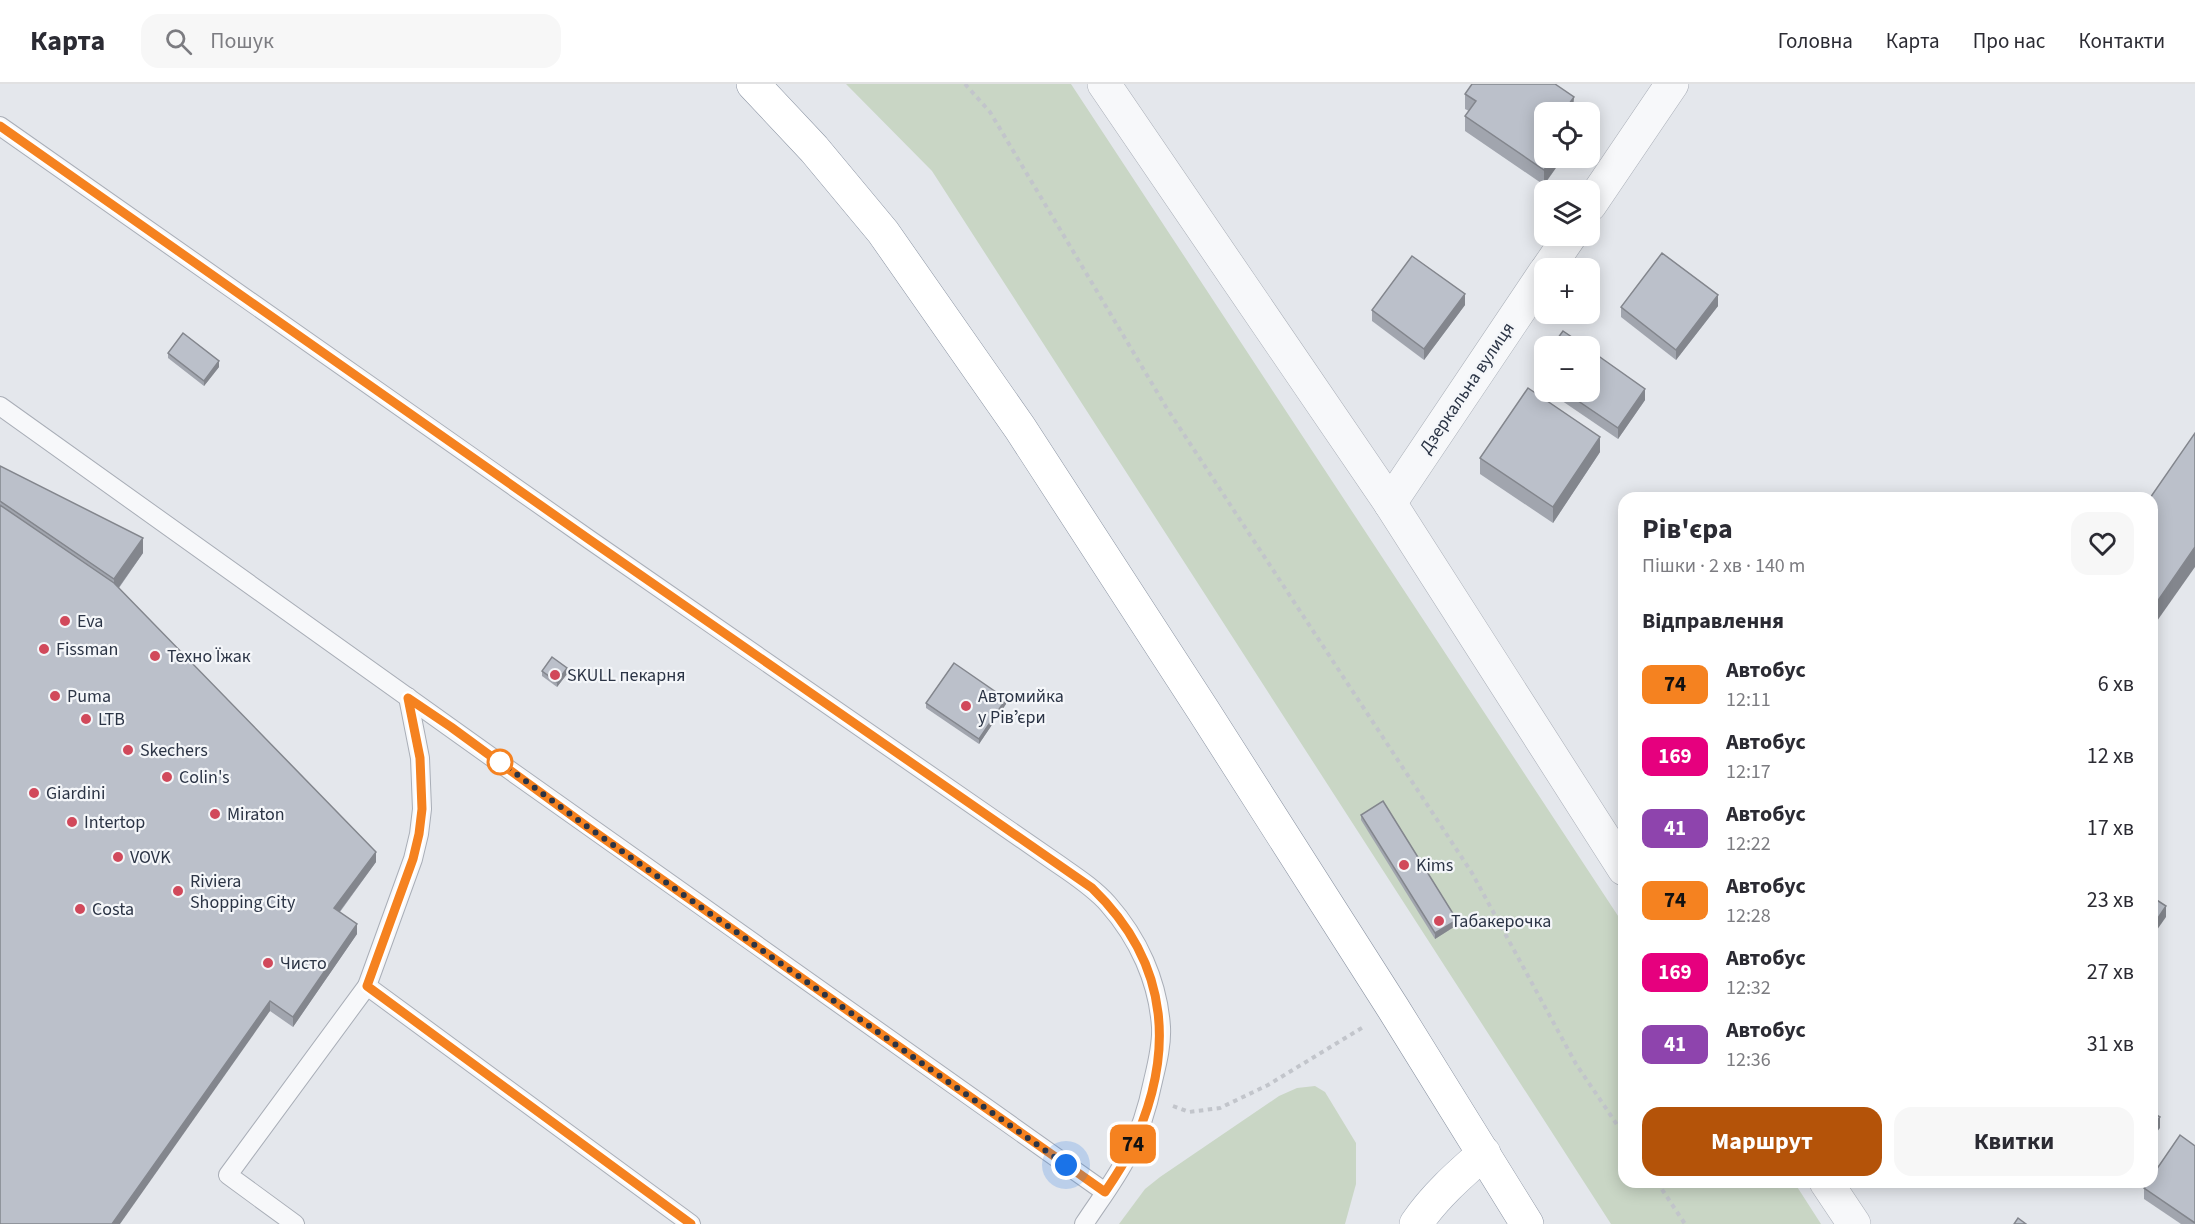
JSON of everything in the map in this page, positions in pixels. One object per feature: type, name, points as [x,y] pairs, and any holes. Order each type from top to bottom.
[{"type":"main road","points":[[753,84],[814,149],[883,232],[1020,428],[1394,1008],[1527,1224]]},
{"type":"main road","points":[[1416,1224],[1426,1209],[1484,1153]]},
{"type":"street","points":[[1104,84],[1390,503],[1618,860]]},
{"type":"street","points":[[1600,191],[1672,84]]},
{"type":"street","name":"Дзеркальна вулиця","points":[[1390,503],[1534,288]]},
{"type":"street","points":[[1830,1188],[1854,1224]]},
{"type":"lane","points":[[0,126],[1058,864],[1092,888],[1107,902],[1137,943],[1149,970],[1161,1028],[1150,1098],[1129,1154],[1084,1224]]},
{"type":"lane","points":[[0,406],[589,828],[1105,1192]]},
{"type":"lane","points":[[295,1224],[228,1175],[367,986],[413,859],[419,834],[422,809],[420,758],[408,698]]},
{"type":"lane","points":[[367,986],[691,1224]]},
{"type":"path","points":[[965,84],[990,112],[1166,406],[1472,873],[1576,1064],[1618,1126]]},
{"type":"path","points":[[1150,1098],[1189,1112],[1220,1108],[1268,1085],[1394,1008]]},
{"type":"path","points":[[1660,1188],[1685,1224]]},
{"type":"green space","points":[[846,84],[1071,84],[1618,916],[1618,1188],[1798,1188],[1821,1224],[1611,1224],[932,171]]},
{"type":"green space","points":[[1315,1086],[1325,1092],[1356,1143],[1356,1184],[1345,1224],[1119,1224],[1145,1189],[1160,1177],[1279,1096],[1297,1088]]},
{"type":"building","points":[[1472,84],[1555,84],[1574,97],[1570,102],[1534,102],[1534,163],[1465,116],[1476,101],[1465,94]]},
{"type":"building","points":[[1662,253],[1718,295],[1676,350],[1621,307]]},
{"type":"building","points":[[1412,256],[1465,294],[1424,349],[1372,310]]},
{"type":"building","points":[[1563,331],[1570,336],[1559,336]]},
{"type":"building","points":[[183,333],[219,361],[204,381],[168,353]]},
{"type":"building","points":[[1600,357],[1645,389],[1618,428],[1580,402],[1600,402]]},
{"type":"building","points":[[1528,388],[1534,392],[1534,402],[1549,402],[1600,437],[1553,507],[1480,458]]},
{"type":"building","points":[[2195,433],[2195,547],[2158,601],[2158,492],[2154,492]]},
{"type":"building","points":[[0,466],[143,538],[114,579],[0,501]]},
{"type":"building","name":"Riviera Shopping City","points":[[0,505],[114,583],[376,852],[334,908],[357,924],[293,1017],[270,1001],[112,1224],[0,1224]]},
{"type":"building","name":"SKULL пекарня","points":[[552,657],[567,668],[557,682],[542,671]]},
{"type":"building","name":"Автомийка у Рівʼєри","points":[[954,663],[1006,699],[979,739],[926,703]]},
{"type":"building","points":[[1383,801],[1457,920],[1435,933],[1361,815]]},
{"type":"building","points":[[2158,901],[2166,906],[2158,918]]},
{"type":"building","points":[[2180,1135],[2195,1146],[2195,1223],[2144,1188],[2158,1188],[2158,1167]]},
{"type":"building","points":[[2018,1218],[2026,1224],[2014,1224]]},
{"type":"bus line","name":"74","points":[[0,126],[590,540],[1092,888],[1107,902],[1137,943],[1149,970],[1156,997],[1161,1028],[1158,1057],[1150,1098],[1139,1130],[1129,1154],[1105,1192],[408,698],[420,758],[422,809],[419,834],[413,859],[367,986],[691,1224]]},
{"type":"place","name":"Eva","points":[[65,621]]},
{"type":"place","name":"Fissman","points":[[44,649]]},
{"type":"place","name":"Техно Їжак","points":[[155,656]]},
{"type":"place","name":"SKULL пекарня","points":[[555,675]]},
{"type":"place","name":"Puma","points":[[55,696]]},
{"type":"place","name":"Автомийка у Рівʼєри","points":[[966,706]]},
{"type":"place","name":"LTB","points":[[86,719]]},
{"type":"place","name":"Skechers","points":[[128,750]]},
{"type":"place","name":"Colin's","points":[[167,777]]},
{"type":"place","name":"Giardini","points":[[34,793]]},
{"type":"place","name":"Miraton","points":[[215,814]]},
{"type":"place","name":"Intertop","points":[[72,822]]},
{"type":"place","name":"VOVK","points":[[118,857]]},
{"type":"place","name":"Kims","points":[[1404,865]]},
{"type":"place","name":"Riviera Shopping City","points":[[178,891]]},
{"type":"place","name":"Costa","points":[[80,909]]},
{"type":"place","name":"Табакерочка","points":[[1439,921]]},
{"type":"place","name":"Чисто","points":[[268,963]]},
{"type":"route","points":[[500,762],[589,828],[1066,1165]]}]
